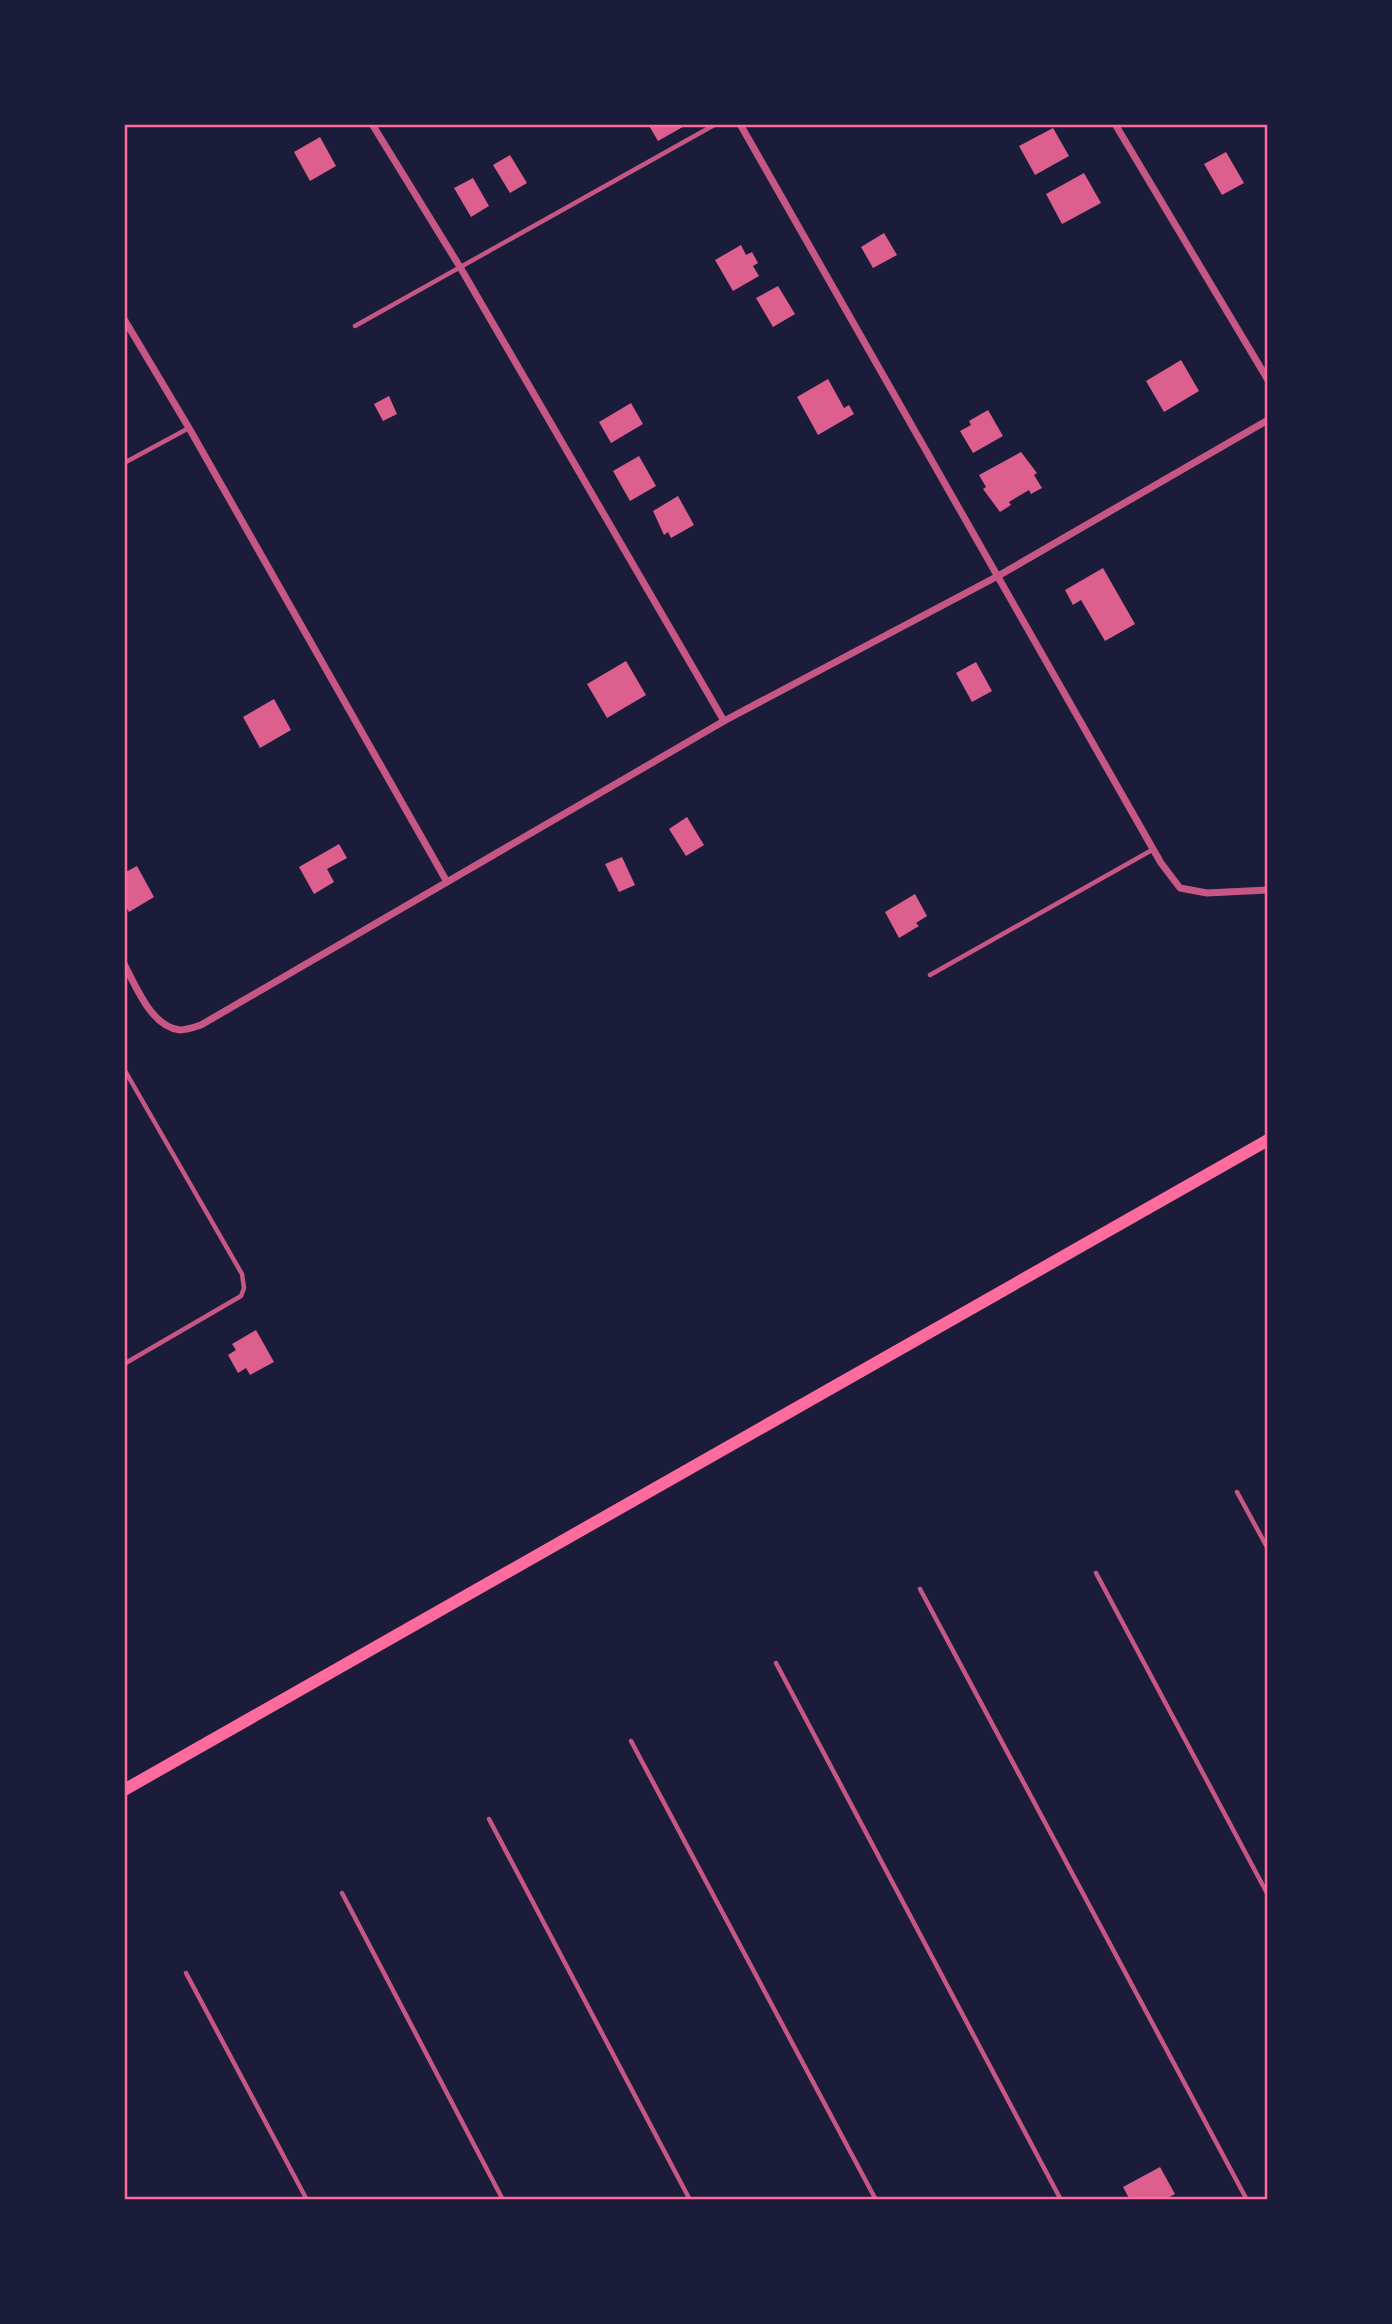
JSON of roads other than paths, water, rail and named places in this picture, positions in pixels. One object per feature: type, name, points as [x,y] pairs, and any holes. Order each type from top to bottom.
[{"type":"main road","points":[[124,1790],[1268,1140]]},
{"type":"street","points":[[372,124],[460,267],[724,721]]},
{"type":"street","points":[[740,124],[1152,850],[1180,888],[1207,893],[1268,890]]},
{"type":"street","points":[[1115,124],[1268,380]]},
{"type":"street","points":[[124,319],[189,428],[447,882]]},
{"type":"street","points":[[124,964],[151,1012],[167,1026],[181,1030],[201,1025],[724,721],[998,576],[1268,420]]},
{"type":"lane","points":[[355,326],[716,124]]},
{"type":"lane","points":[[124,463],[189,428]]},
{"type":"lane","points":[[930,975],[1152,850]]},
{"type":"lane","points":[[124,1069],[242,1274],[244,1288],[240,1296],[124,1364]]},
{"type":"lane","points":[[1237,1492],[1268,1549]]},
{"type":"lane","points":[[1096,1573],[1268,1895]]},
{"type":"lane","points":[[920,1589],[1247,2200]]},
{"type":"lane","points":[[776,1662],[1061,2200]]},
{"type":"lane","points":[[631,1741],[876,2200]]},
{"type":"lane","points":[[489,1819],[690,2200]]},
{"type":"lane","points":[[342,1893],[503,2200]]},
{"type":"lane","points":[[186,1973],[307,2200]]}]
